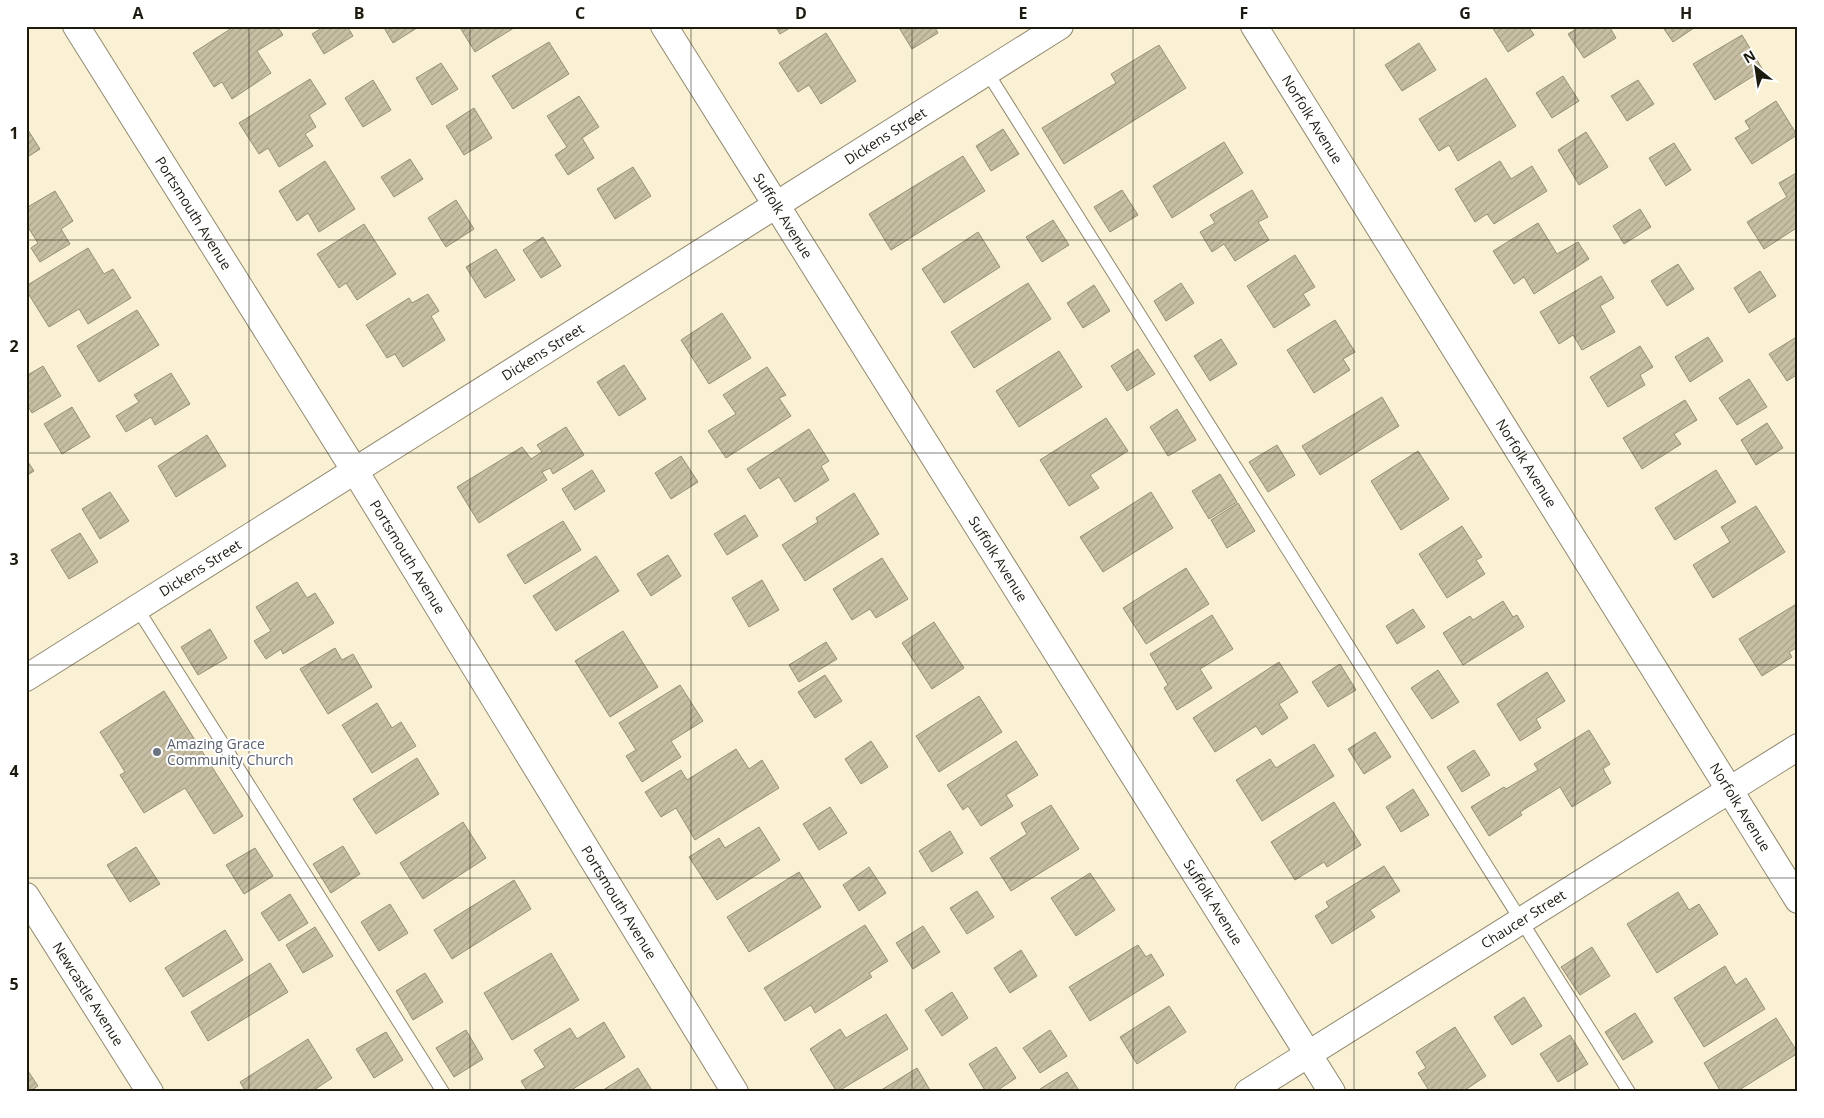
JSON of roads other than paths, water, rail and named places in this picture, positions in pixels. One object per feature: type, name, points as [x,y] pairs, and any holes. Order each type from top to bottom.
[{"type":"street","name":"Portsmouth Avenue","points":[[76,26],[354,471],[735,1092]]},
{"type":"street","name":"Suffolk Avenue","points":[[664,26],[1332,1092]]},
{"type":"street","name":"Dickens Street","points":[[26,678],[1060,26]]},
{"type":"street","name":"Norfolk Avenue","points":[[1254,26],[1798,900]]},
{"type":"street","name":"Chaucer Street","points":[[1248,1092],[1798,747]]},
{"type":"street","name":"Newcastle Avenue","points":[[26,896],[150,1092]]},
{"type":"lane","points":[[987,72],[1628,1092]]},
{"type":"lane","points":[[137,608],[443,1092]]},
{"type":"place","name":"Amazing Grace Community Church","points":[[157,752]]}]
